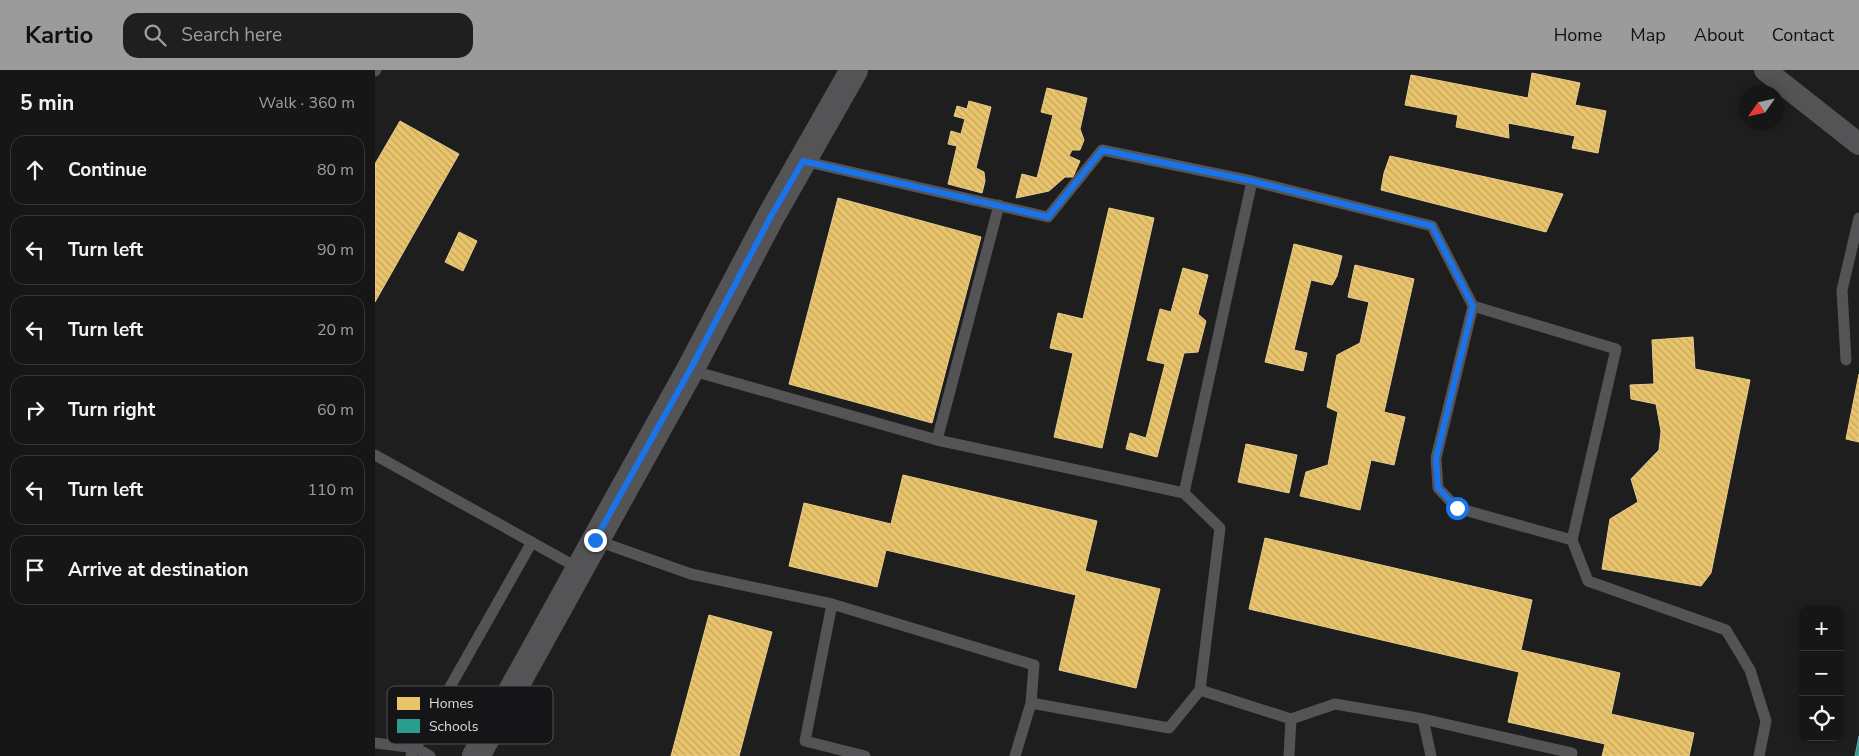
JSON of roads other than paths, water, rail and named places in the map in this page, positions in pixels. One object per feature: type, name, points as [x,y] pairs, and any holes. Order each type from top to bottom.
[{"type":"street","points":[[515,686],[690,370],[771,216],[854,70]]},
{"type":"street","points":[[1765,70],[1859,144]]},
{"type":"street","points":[[476,756],[483,744]]},
{"type":"lane","points":[[803,161],[1048,217],[1102,150],[1252,181],[1432,226],[1473,306],[1436,458],[1438,488],[1457,508],[1572,540]]},
{"type":"lane","points":[[1184,493],[1252,181]]},
{"type":"lane","points":[[937,440],[999,205]]},
{"type":"lane","points":[[1846,360],[1842,290],[1859,218]]},
{"type":"lane","points":[[1473,306],[1616,350],[1572,540],[1588,581],[1726,630],[1751,670],[1767,720],[1759,756]]},
{"type":"lane","points":[[690,370],[937,440],[1184,493],[1221,528],[1200,690],[1169,728],[1031,703]]},
{"type":"lane","points":[[375,455],[580,569]]},
{"type":"lane","points":[[595,540],[691,574],[832,604],[1034,664],[1031,703],[1015,756]]},
{"type":"lane","points":[[450,686],[532,542]]},
{"type":"lane","points":[[832,604],[805,741],[865,756]]},
{"type":"lane","points":[[1200,690],[1291,719],[1335,704],[1423,719],[1572,753],[1571,756]]},
{"type":"lane","points":[[1289,756],[1291,719]]},
{"type":"lane","points":[[1423,719],[1431,756]]},
{"type":"lane","points":[[375,743],[430,756]]}]
